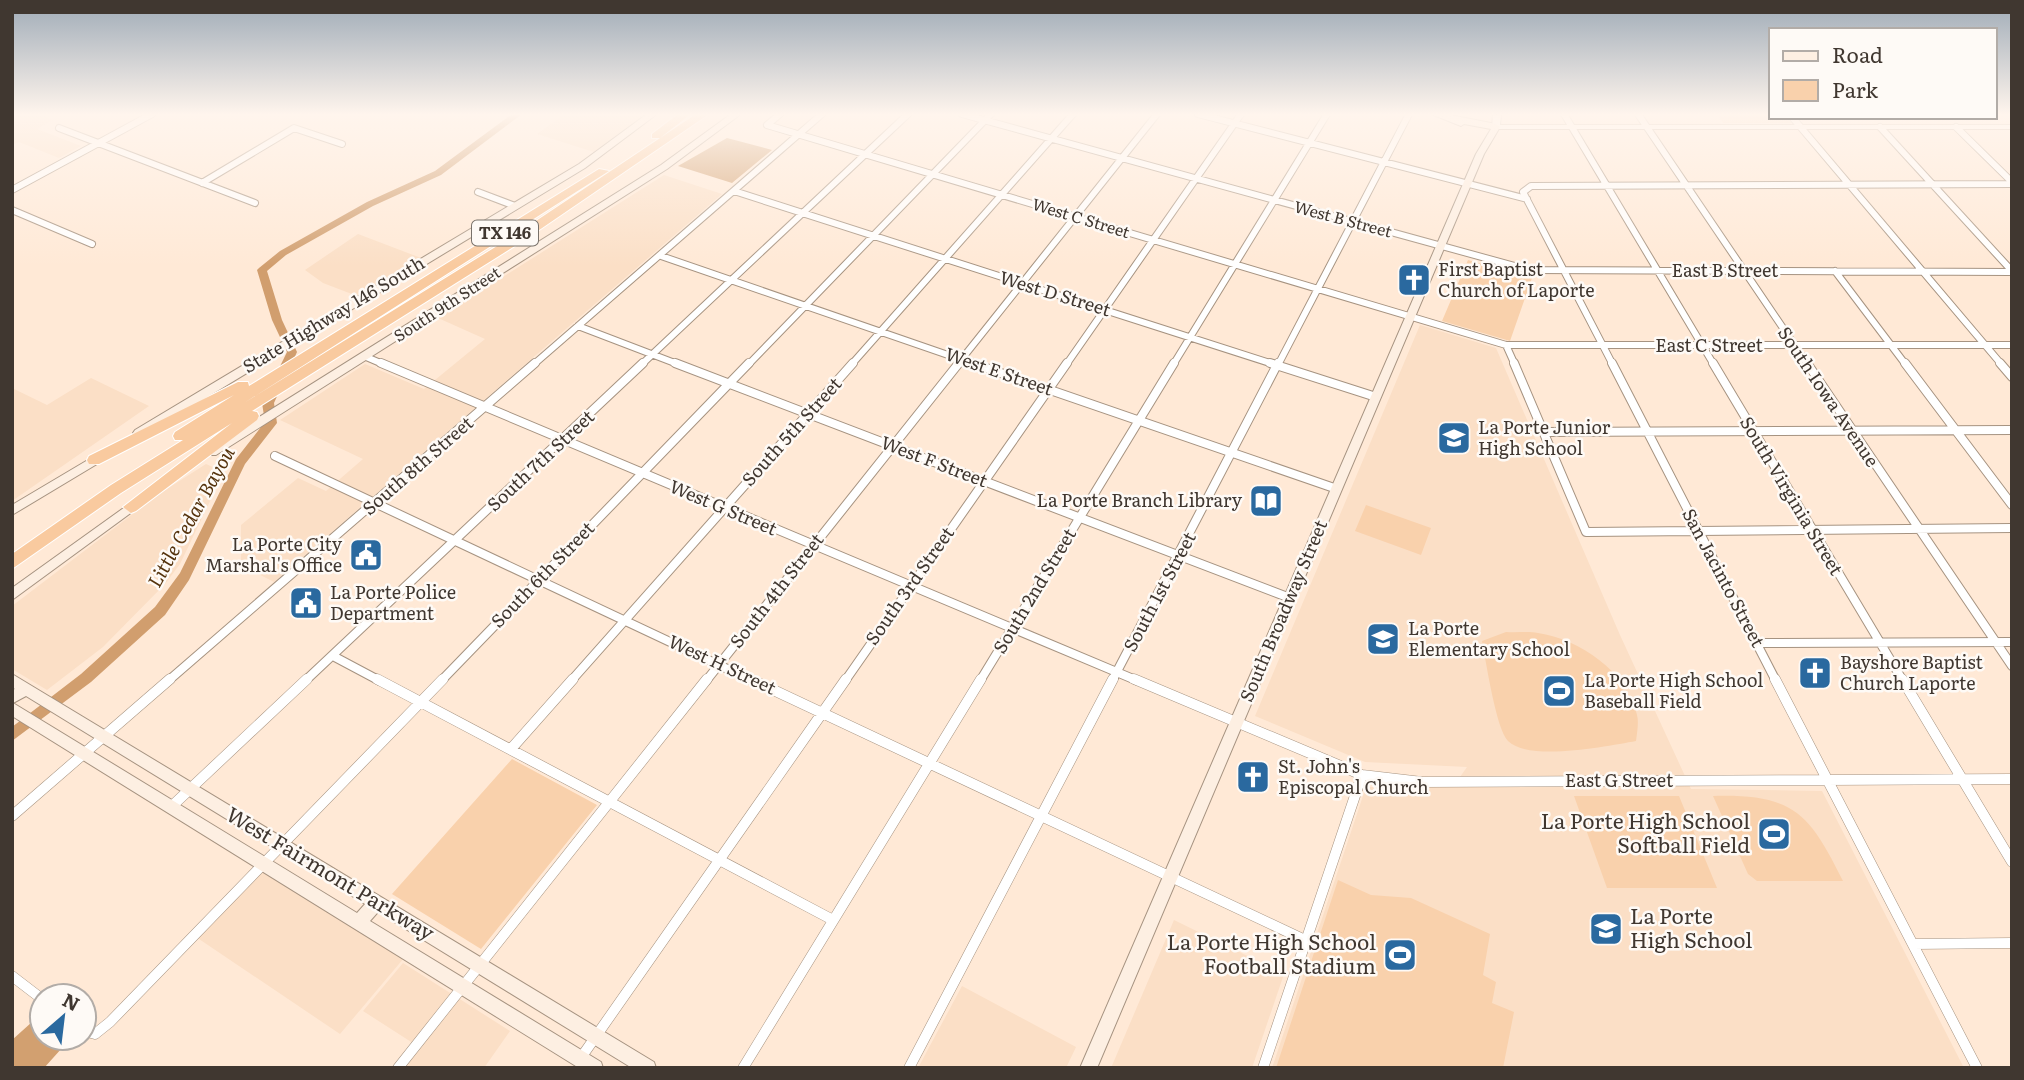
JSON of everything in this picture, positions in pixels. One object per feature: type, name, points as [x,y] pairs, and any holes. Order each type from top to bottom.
[{"type":"highway","name":"TX 146","points":[[12,563],[116,489],[254,402],[308,353],[610,164]]},
{"type":"highway","name":"TX 146","points":[[12,550],[116,476],[300,379],[523,236],[625,164]]},
{"type":"highway","points":[[94,460],[254,402]]},
{"type":"highway","points":[[131,507],[254,402]]},
{"type":"main road","name":"State Highway 146 South","points":[[12,511],[582,164]]},
{"type":"main road","name":"South 9th Street","points":[[254,402],[295,400],[667,164]]},
{"type":"main road","name":"South Broadway Street","points":[[1088,1068],[1476,164]]},
{"type":"main road","points":[[12,595],[131,507]]},
{"type":"main road","name":"West Fairmont Parkway","points":[[12,680],[648,1068]]},
{"type":"main road","points":[[14,706],[32,692]]},
{"type":"main road","name":"West Fairmont Parkway","points":[[14,706],[44,729],[587,1063]]},
{"type":"main road","points":[[359,922],[376,902]]},
{"type":"street","points":[[12,190],[59,164]]},
{"type":"street","points":[[152,164],[254,203]]},
{"type":"street","points":[[202,183],[233,164]]},
{"type":"street","name":"South 8th Street","points":[[12,816],[377,503],[765,164]]},
{"type":"street","name":"South 7th Street","points":[[172,806],[857,164]]},
{"type":"street","name":"West C Street","points":[[900,164],[1411,316]]},
{"type":"street","name":"South 6th Street","points":[[98,1025],[264,863],[280,843],[942,164]]},
{"type":"street","name":"South 5th Street","points":[[511,749],[1029,164]]},
{"type":"street","name":"South 4th Street","points":[[398,1068],[1116,164]]},
{"type":"street","name":"West B Street","points":[[1144,164],[1441,246]]},
{"type":"street","name":"South 3rd Street","points":[[587,1063],[595,1035],[1207,164]]},
{"type":"street","name":"South 2nd Street","points":[[743,1068],[1297,164]]},
{"type":"street","name":"South 1st Street","points":[[909,1068],[1384,164]]},
{"type":"street","points":[[1394,164],[1527,200]]},
{"type":"street","name":"South Virginia Street","points":[[1592,164],[2012,862]]},
{"type":"street","name":"South Iowa Avenue","points":[[1670,164],[2012,666]]},
{"type":"street","points":[[1832,164],[2012,377]]},
{"type":"street","points":[[1914,164],[2012,271]]},
{"type":"street","points":[[1993,164],[2012,183]]},
{"type":"street","points":[[1527,200],[1523,192],[1531,186],[2012,183]]},
{"type":"street","name":"West D Street","points":[[734,191],[1376,397]]},
{"type":"street","points":[[478,192],[515,205]]},
{"type":"street","name":"San Jacinto Street","points":[[1527,200],[1977,1068]]},
{"type":"street","points":[[12,210],[92,244]]},
{"type":"street","name":"East B Street","points":[[1441,246],[1529,270],[2012,271]]},
{"type":"street","name":"West E Street","points":[[661,256],[1337,489]]},
{"type":"street","points":[[1835,271],[2012,505]]},
{"type":"street","name":"East C Street","points":[[1411,316],[1506,345],[2012,345]]},
{"type":"street","name":"West F Street","points":[[578,326],[1290,598]]},
{"type":"street","points":[[1506,345],[1586,532],[2012,528]]},
{"type":"street","name":"West G Street","points":[[364,356],[1236,723]]},
{"type":"street","points":[[1543,432],[2012,430]]},
{"type":"street","name":"West H Street","points":[[275,456],[1307,941]]},
{"type":"street","points":[[1758,643],[2012,642]]},
{"type":"street","points":[[333,656],[833,920]]},
{"type":"street","name":"East G Street","points":[[1236,723],[1362,775],[1422,782],[2012,779]]},
{"type":"street","points":[[1263,1068],[1362,775]]},
{"type":"street","points":[[1914,944],[2012,943]]},
{"type":"street","points":[[12,976],[28,988]]},
{"type":"shaded area","points":[[681,164],[755,164],[732,183],[678,166]]},
{"type":"shaded area","points":[[664,175],[722,194],[274,582],[241,565],[241,525],[298,478],[326,491],[363,459],[280,420],[365,364],[424,389],[485,339],[438,318]]},
{"type":"shaded area","points":[[358,234],[421,258],[357,296],[323,283],[305,270]]},
{"type":"shaded area","name":"La Porte High School","points":[[1420,325],[1496,348],[1620,635],[1691,789],[1822,791],[1964,1068],[1272,1068],[1366,787],[1453,787],[1467,767],[1365,762],[1255,716]]},
{"type":"shaded area","points":[[91,378],[149,406],[12,501],[12,388],[47,405]]},
{"type":"shaded area","points":[[206,464],[224,472],[180,564],[165,584],[103,647],[47,690],[12,669],[12,606],[159,494]]},
{"type":"shaded area","points":[[263,868],[404,958],[340,1034],[196,937]]},
{"type":"shaded area","points":[[1174,920],[1284,974],[1252,1068],[1111,1068]]},
{"type":"shaded area","points":[[403,963],[510,1031],[484,1068],[403,1068],[419,1047],[363,1011]]},
{"type":"shaded area","points":[[962,986],[1076,1047],[1066,1068],[918,1068]]},
{"type":"shaded area","points":[[28,1026],[28,1052],[58,1052],[44,1068],[12,1068],[12,1040]]},
{"type":"green space","points":[[1468,260],[1532,278],[1510,341],[1442,321]]},
{"type":"green space","points":[[1366,505],[1431,528],[1421,555],[1355,531]]},
{"type":"green space","name":"La Porte High School Baseball Field","points":[[1506,632],[1534,632],[1554,636],[1600,660],[1624,685],[1632,699],[1638,718],[1636,741],[1550,752],[1533,751],[1508,741],[1499,723],[1482,641]]},
{"type":"green space","points":[[512,759],[597,805],[481,949],[392,894]]},
{"type":"green space","points":[[1574,796],[1679,796],[1717,888],[1607,888]]},
{"type":"green space","name":"La Porte High School Softball Field","points":[[1713,796],[1762,799],[1795,812],[1820,838],[1843,881],[1757,881],[1748,874]]},
{"type":"green space","name":"La Porte High School Football Stadium","points":[[1338,880],[1371,895],[1411,898],[1490,934],[1483,975],[1496,982],[1492,1003],[1514,1012],[1503,1068],[1276,1068]]},
{"type":"waterway","name":"Little Cedar Bayou","points":[[12,735],[86,678],[160,611],[185,576],[240,462],[271,423],[268,403],[292,352],[277,320],[262,270],[283,253],[370,204],[438,173],[450,164]]},
{"type":"place","name":"First Baptist Church of Laporte","points":[[1414,280]]},
{"type":"place","name":"La Porte Junior High School","points":[[1454,438]]},
{"type":"place","name":"La Porte Branch Library","points":[[1266,501]]},
{"type":"place","name":"La Porte City Marshal's Office","points":[[366,555]]},
{"type":"place","name":"La Porte Police Department","points":[[306,603]]},
{"type":"place","name":"La Porte Elementary School","points":[[1383,639]]},
{"type":"place","name":"Bayshore Baptist Church Laporte","points":[[1815,673]]},
{"type":"place","name":"La Porte High School Baseball Field","points":[[1559,691]]},
{"type":"place","name":"St. John's Episcopal Church","points":[[1253,777]]},
{"type":"place","name":"La Porte High School Softball Field","points":[[1774,834]]},
{"type":"place","name":"La Porte High School","points":[[1606,929]]},
{"type":"place","name":"La Porte High School Football Stadium","points":[[1400,955]]}]
